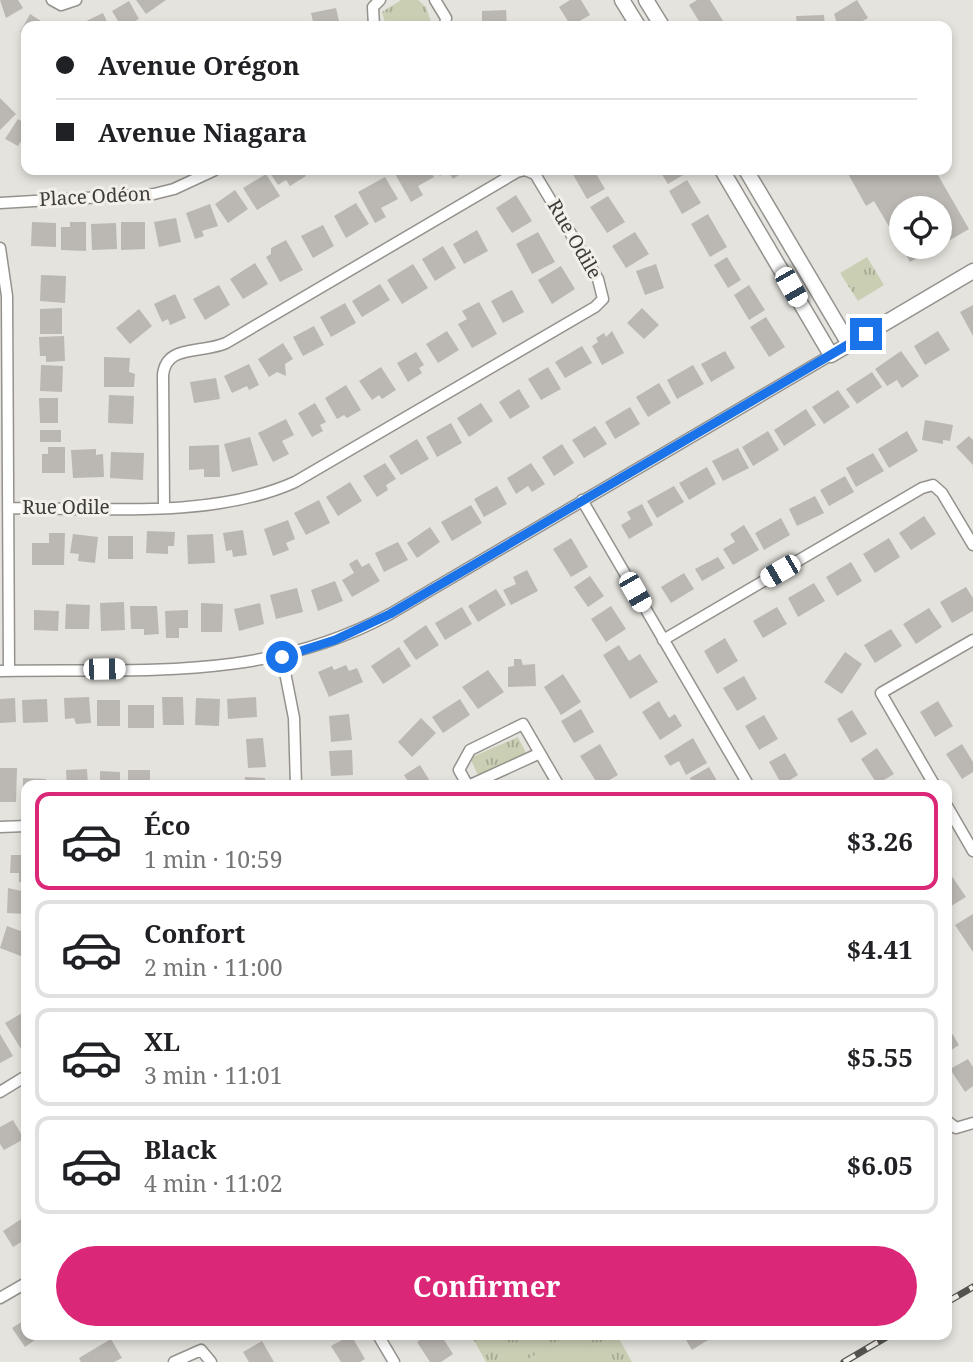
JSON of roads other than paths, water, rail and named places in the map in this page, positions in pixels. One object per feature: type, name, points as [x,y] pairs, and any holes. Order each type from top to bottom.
[{"type":"street","points":[[52,0],[61,5],[76,0]]},
{"type":"street","points":[[374,21],[373,7],[380,0]]},
{"type":"street","points":[[435,0],[446,21]]},
{"type":"street","points":[[622,0],[635,21]]},
{"type":"street","points":[[646,0],[659,21]]},
{"type":"street","points":[[187,175],[188,183]]},
{"type":"street","name":"Place Odéon","points":[[0,203],[36,198],[132,197],[174,189],[205,175]]},
{"type":"street","name":"Rue Odile","points":[[164,507],[163,374],[164,362],[170,356],[200,352],[226,343],[512,175]]},
{"type":"street","name":"Rue Odile","points":[[9,508],[164,507],[238,502],[295,482],[596,307],[603,299],[598,279],[536,175]]},
{"type":"street","points":[[725,175],[831,355]]},
{"type":"street","points":[[749,175],[849,344]]},
{"type":"street","points":[[0,248],[7,296],[9,508],[5,671],[219,667],[282,657],[370,625],[973,271]]},
{"type":"street","points":[[663,640],[922,488],[933,485],[942,493],[973,545]]},
{"type":"street","points":[[582,500],[745,780]]},
{"type":"street","points":[[932,780],[881,693],[973,640]]},
{"type":"street","points":[[282,657],[294,718],[296,780]]},
{"type":"street","points":[[465,780],[459,770],[470,750],[523,724],[555,780]]},
{"type":"street","points":[[481,780],[538,754]]},
{"type":"street","points":[[952,815],[973,851]]},
{"type":"street","points":[[0,827],[21,826]]},
{"type":"street","points":[[0,1092],[21,1079]]},
{"type":"street","points":[[952,1125],[956,1128],[973,1123]]},
{"type":"street","points":[[0,1298],[21,1286]]},
{"type":"street","points":[[381,1340],[394,1362]]},
{"type":"street","points":[[174,1362],[201,1350],[212,1362]]},
{"type":"railway","points":[[952,1299],[973,1287]]},
{"type":"railway","points":[[844,1362],[881,1340]]}]
